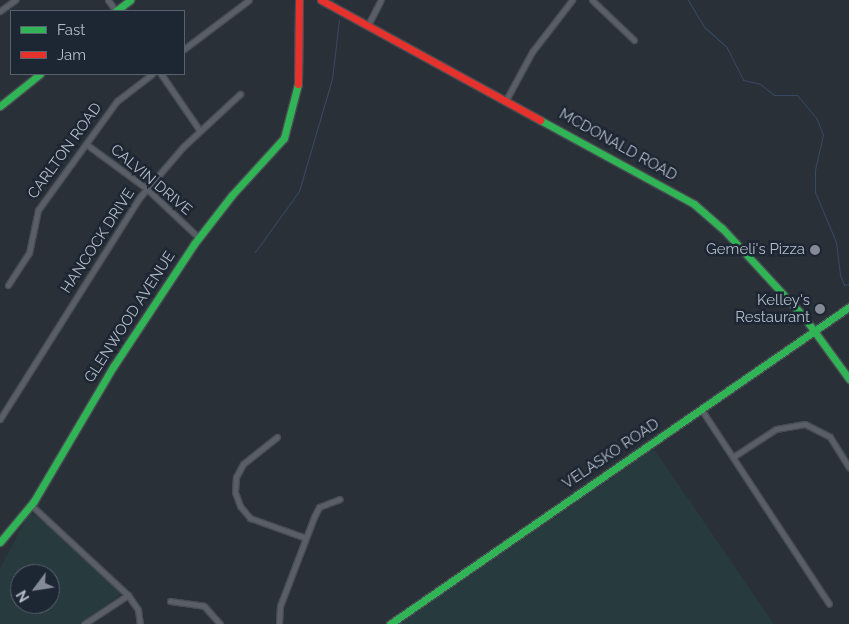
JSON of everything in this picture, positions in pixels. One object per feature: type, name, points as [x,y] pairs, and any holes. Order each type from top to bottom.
[{"type":"street","points":[[0,11],[15,0]]},
{"type":"street","points":[[117,10],[130,0]]},
{"type":"street","points":[[185,48],[248,0]]},
{"type":"street","name":"GLENWOOD AVENUE","points":[[0,542],[31,505],[113,367],[199,238],[232,195],[277,148],[290,124],[298,91],[299,0]]},
{"type":"street","name":"MCDONALD ROAD","points":[[321,0],[694,204],[745,253],[815,331],[849,379]]},
{"type":"street","points":[[368,26],[381,0]]},
{"type":"street","points":[[506,100],[532,52],[572,0]]},
{"type":"street","points":[[592,0],[634,40]]},
{"type":"street","points":[[0,106],[39,75]]},
{"type":"street","name":"CARLTON ROAD","points":[[8,285],[29,254],[38,210],[117,101],[151,75]]},
{"type":"street","points":[[162,75],[200,131]]},
{"type":"street","name":"HANCOCK DRIVE","points":[[0,419],[147,189],[200,131],[240,94]]},
{"type":"street","name":"CALVIN DRIVE","points":[[86,144],[147,189],[199,238]]},
{"type":"street","name":"VELASKO ROAD","points":[[390,624],[849,307]]},
{"type":"street","points":[[701,409],[829,604]]},
{"type":"street","points":[[732,456],[776,429],[805,424],[830,437],[849,468]]},
{"type":"street","points":[[277,437],[244,464],[236,477],[235,492],[240,506],[250,518],[306,538]]},
{"type":"street","points":[[279,624],[280,606],[319,507],[340,499]]},
{"type":"street","points":[[31,505],[128,595],[138,610],[140,624]]},
{"type":"street","points":[[84,624],[128,595]]},
{"type":"street","points":[[170,601],[204,606],[220,624]]},
{"type":"green space","points":[[654,449],[774,624],[400,624]]},
{"type":"green space","points":[[29,513],[44,521],[120,592],[119,596],[79,624],[0,624],[0,569]]},
{"type":"waterway","points":[[688,0],[704,27],[726,46],[743,80],[760,84],[774,95],[797,95],[817,119],[823,135],[815,171],[815,192],[836,242],[840,275],[844,285],[849,284]]},
{"type":"waterway","points":[[255,252],[299,191],[332,79],[339,19]]},
{"type":"traffic: fast","points":[[117,10],[130,0]]},
{"type":"traffic: fast","points":[[0,106],[39,75]]},
{"type":"traffic: fast","points":[[0,542],[34,501],[113,367],[194,244],[232,195],[284,138],[298,84]]},
{"type":"traffic: fast","points":[[540,120],[694,204],[722,228],[804,317],[849,379]]},
{"type":"traffic: fast","points":[[390,624],[849,307]]},
{"type":"traffic: jam","points":[[298,84],[299,0]]},
{"type":"traffic: jam","points":[[321,0],[540,120]]},
{"type":"place","name":"Gemeli's Pizza","points":[[815,250]]},
{"type":"place","name":"Kelley's Restaurant","points":[[820,309]]}]
